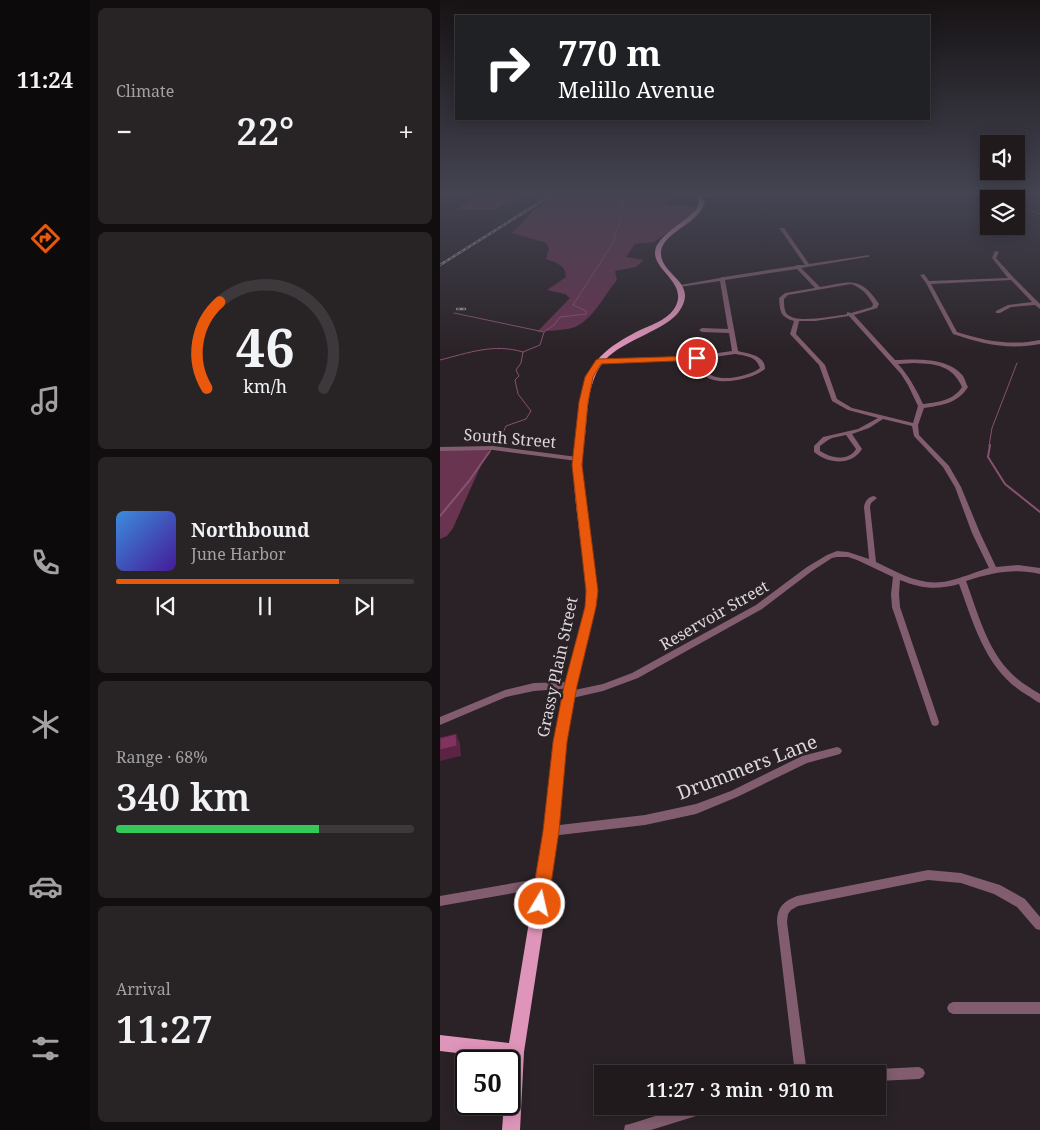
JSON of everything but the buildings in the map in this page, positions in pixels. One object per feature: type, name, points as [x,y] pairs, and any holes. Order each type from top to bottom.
[{"type":"main road","points":[[659,247],[659,258],[680,286]]},
{"type":"main road","name":"Grassy Plain Street","points":[[516,1050],[551,831],[560,742],[569,690],[590,607],[592,591],[577,458],[586,389],[589,377],[598,362],[616,346],[670,317],[681,303],[680,286]]},
{"type":"main road","points":[[440,1043],[499,1050]]},
{"type":"main road","name":"Grassy Plain Street","points":[[511,1130],[512,1115]]},
{"type":"street","points":[[795,247],[807,264]]},
{"type":"street","points":[[997,252],[994,258],[1012,280],[1038,305]]},
{"type":"street","points":[[680,286],[807,264],[867,256]]},
{"type":"street","points":[[797,266],[818,288]]},
{"type":"street","points":[[922,275],[955,333],[995,345],[1019,346],[1040,342]]},
{"type":"street","points":[[722,278],[735,352]]},
{"type":"street","points":[[928,283],[1012,280]]},
{"type":"street","points":[[852,283],[860,285],[868,291],[876,304],[874,308],[849,314],[796,320],[787,317],[781,298],[787,294],[818,288],[852,283]]},
{"type":"street","points":[[998,312],[1010,306],[1038,305]]},
{"type":"street","points":[[849,314],[894,362],[912,385],[921,406],[915,425],[916,435],[946,466],[958,487],[976,533],[994,570]]},
{"type":"street","points":[[796,320],[793,334],[822,365],[834,400],[850,409],[915,425]]},
{"type":"street","points":[[702,330],[731,330]]},
{"type":"street","points":[[598,362],[697,358],[735,352],[756,357],[762,364],[762,368],[751,377],[718,379],[709,376],[701,369],[697,358]]},
{"type":"street","points":[[894,362],[921,361],[935,363],[951,369],[963,379],[965,387],[962,394],[949,402],[921,406]]},
{"type":"street","points":[[848,433],[859,449],[854,456],[847,459],[833,459],[817,452],[817,446],[826,436],[848,433],[871,425],[881,418]]},
{"type":"street","name":"South Street","points":[[440,449],[493,448],[577,458]]},
{"type":"street","points":[[873,564],[867,507],[868,502],[874,498]]},
{"type":"street","name":"Reservoir Street","points":[[440,721],[505,694],[534,687],[569,690],[598,689],[624,680],[760,607],[786,589],[823,558],[839,554],[849,555],[897,576],[932,586],[962,581],[994,570],[1020,568],[1040,571]]},
{"type":"street","points":[[897,576],[896,607],[935,722]]},
{"type":"street","points":[[962,581],[989,652],[1019,686],[1040,698]]},
{"type":"street","name":"Drummers Lane","points":[[551,831],[646,820],[696,809],[734,794],[805,759],[837,752]]},
{"type":"street","points":[[799,1065],[782,922],[782,914],[787,906],[797,902],[928,875],[961,878],[996,889],[1020,903],[1040,925]]},
{"type":"street","points":[[440,901],[543,883]]},
{"type":"street","points":[[953,1008],[1040,1008]]},
{"type":"street","points":[[886,1075],[919,1074]]},
{"type":"street","points":[[630,1130],[679,1115]]},
{"type":"shaded area","points":[[548,247],[633,247],[626,257],[644,260],[636,267],[615,271],[617,280],[592,314],[579,325],[563,330],[537,332],[570,298],[565,294],[547,290],[566,277],[566,273],[560,265],[546,259]]},
{"type":"shaded area","points":[[488,449],[489,454],[482,463],[453,528],[447,536],[440,539],[440,450]]},
{"type":"waterway","points":[[544,332],[554,325],[560,317],[586,314],[586,311],[573,305],[611,247]]},
{"type":"waterway","points":[[454,313],[544,332]]},
{"type":"waterway","points":[[523,352],[540,345],[544,332]]},
{"type":"waterway","points":[[440,360],[491,349],[502,348],[523,352]]},
{"type":"waterway","points":[[494,445],[501,437],[506,426],[526,419],[531,411],[518,394],[515,380],[519,376],[516,370],[521,363],[523,352]]},
{"type":"waterway","points":[[989,446],[992,428],[1017,363]]},
{"type":"waterway","points":[[990,445],[988,457],[1005,484],[1040,512]]},
{"type":"waterway","points":[[440,516],[469,481],[490,451]]},
{"type":"railway","points":[[440,265],[469,247]]},
{"type":"railway","points":[[457,309],[465,309]]},
{"type":"route","points":[[540,904],[551,831],[560,742],[570,686],[585,631],[592,591],[577,465],[584,402],[589,377],[598,362],[697,358]]}]
